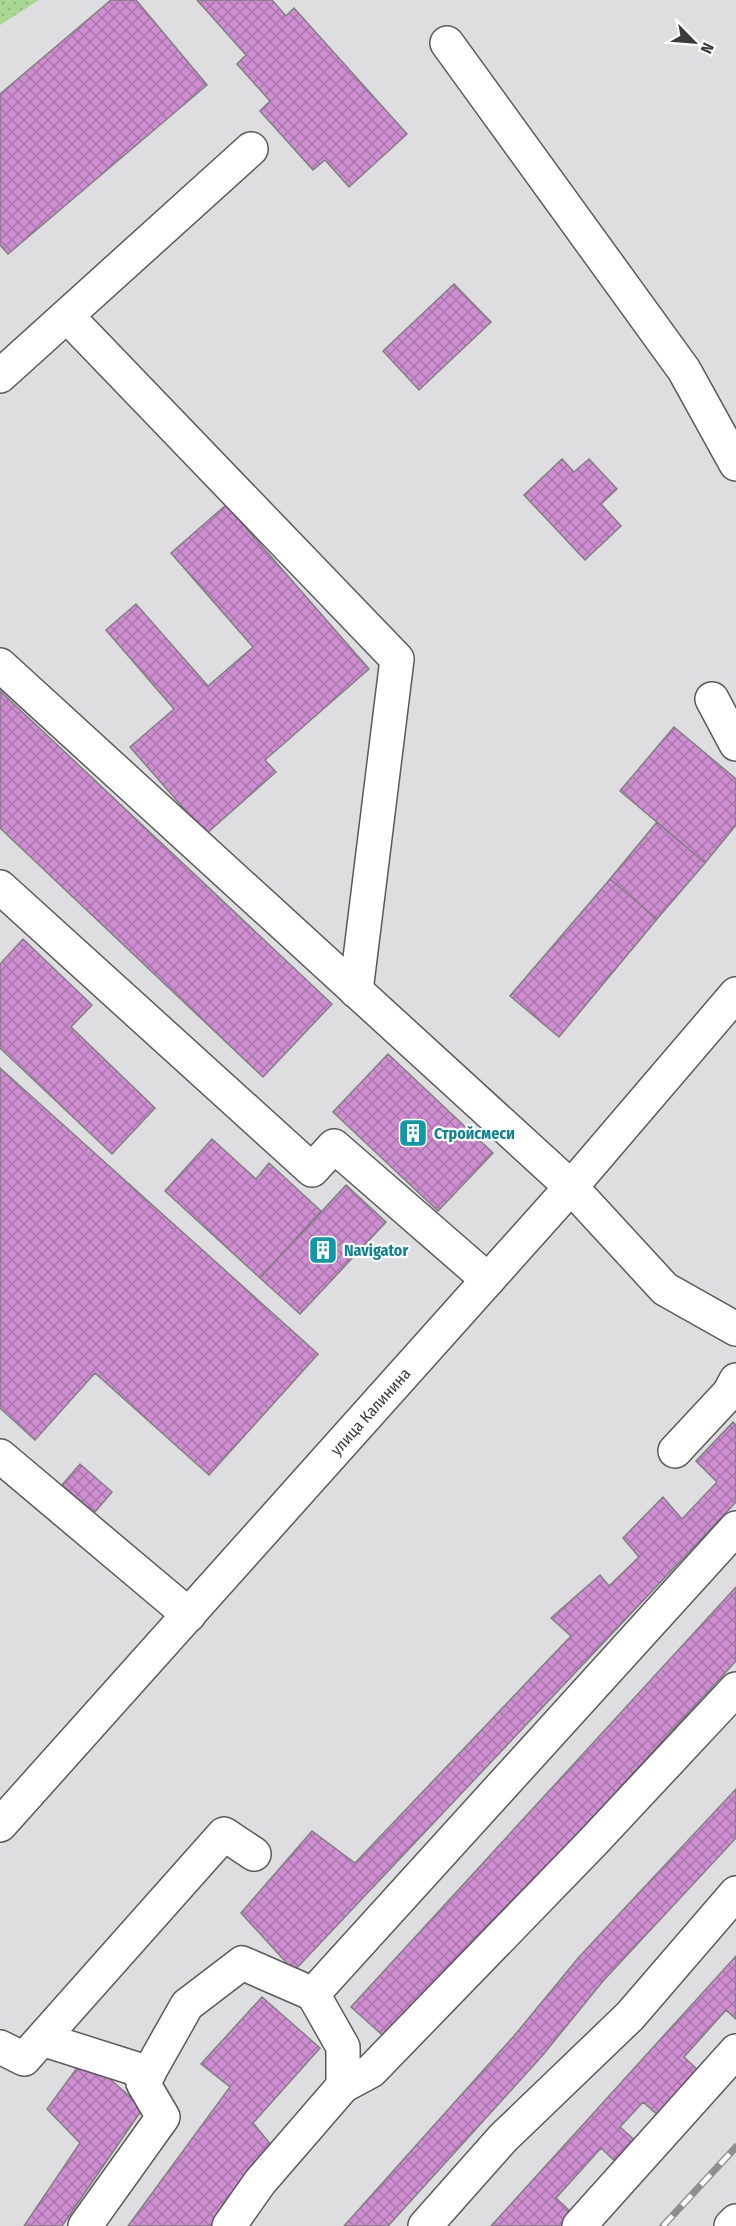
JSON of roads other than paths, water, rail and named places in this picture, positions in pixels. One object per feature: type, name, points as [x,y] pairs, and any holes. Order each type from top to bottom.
[{"type":"street","points":[[447,43],[684,370],[736,464]]},
{"type":"street","points":[[0,376],[251,149]]},
{"type":"street","points":[[67,316],[397,659],[356,991]]},
{"type":"street","points":[[0,665],[571,1187],[665,1289],[736,1329]]},
{"type":"street","points":[[712,699],[736,744]]},
{"type":"street","points":[[0,887],[312,1170],[334,1146],[488,1280]]},
{"type":"street","name":"улица Калинина","points":[[0,1825],[571,1187],[736,994]]},
{"type":"street","points":[[675,1451],[729,1393],[736,1380]]},
{"type":"street","points":[[0,1456],[189,1615]]},
{"type":"street","points":[[313,1994],[736,1528]]},
{"type":"street","points":[[229,2226],[260,2182],[343,2086],[371,2071],[593,1842],[736,1689]]},
{"type":"street","points":[[0,2046],[24,2059],[224,1834],[254,1854]]},
{"type":"street","points":[[425,2226],[503,2138],[630,2016],[736,1893]]},
{"type":"street","points":[[85,2226],[163,2117],[143,2083],[187,2005],[242,1963],[313,1994],[343,2047],[343,2086]]},
{"type":"street","points":[[42,2039],[149,2073]]},
{"type":"street","points":[[579,2226],[736,2051]]},
{"type":"street","points":[[731,2226],[736,2221]]},
{"type":"railway","points":[[663,2226],[736,2147]]},
{"type":"place","name":"Стройсмеси","points":[[413,1133]]},
{"type":"place","name":"Navigator","points":[[323,1250]]}]
